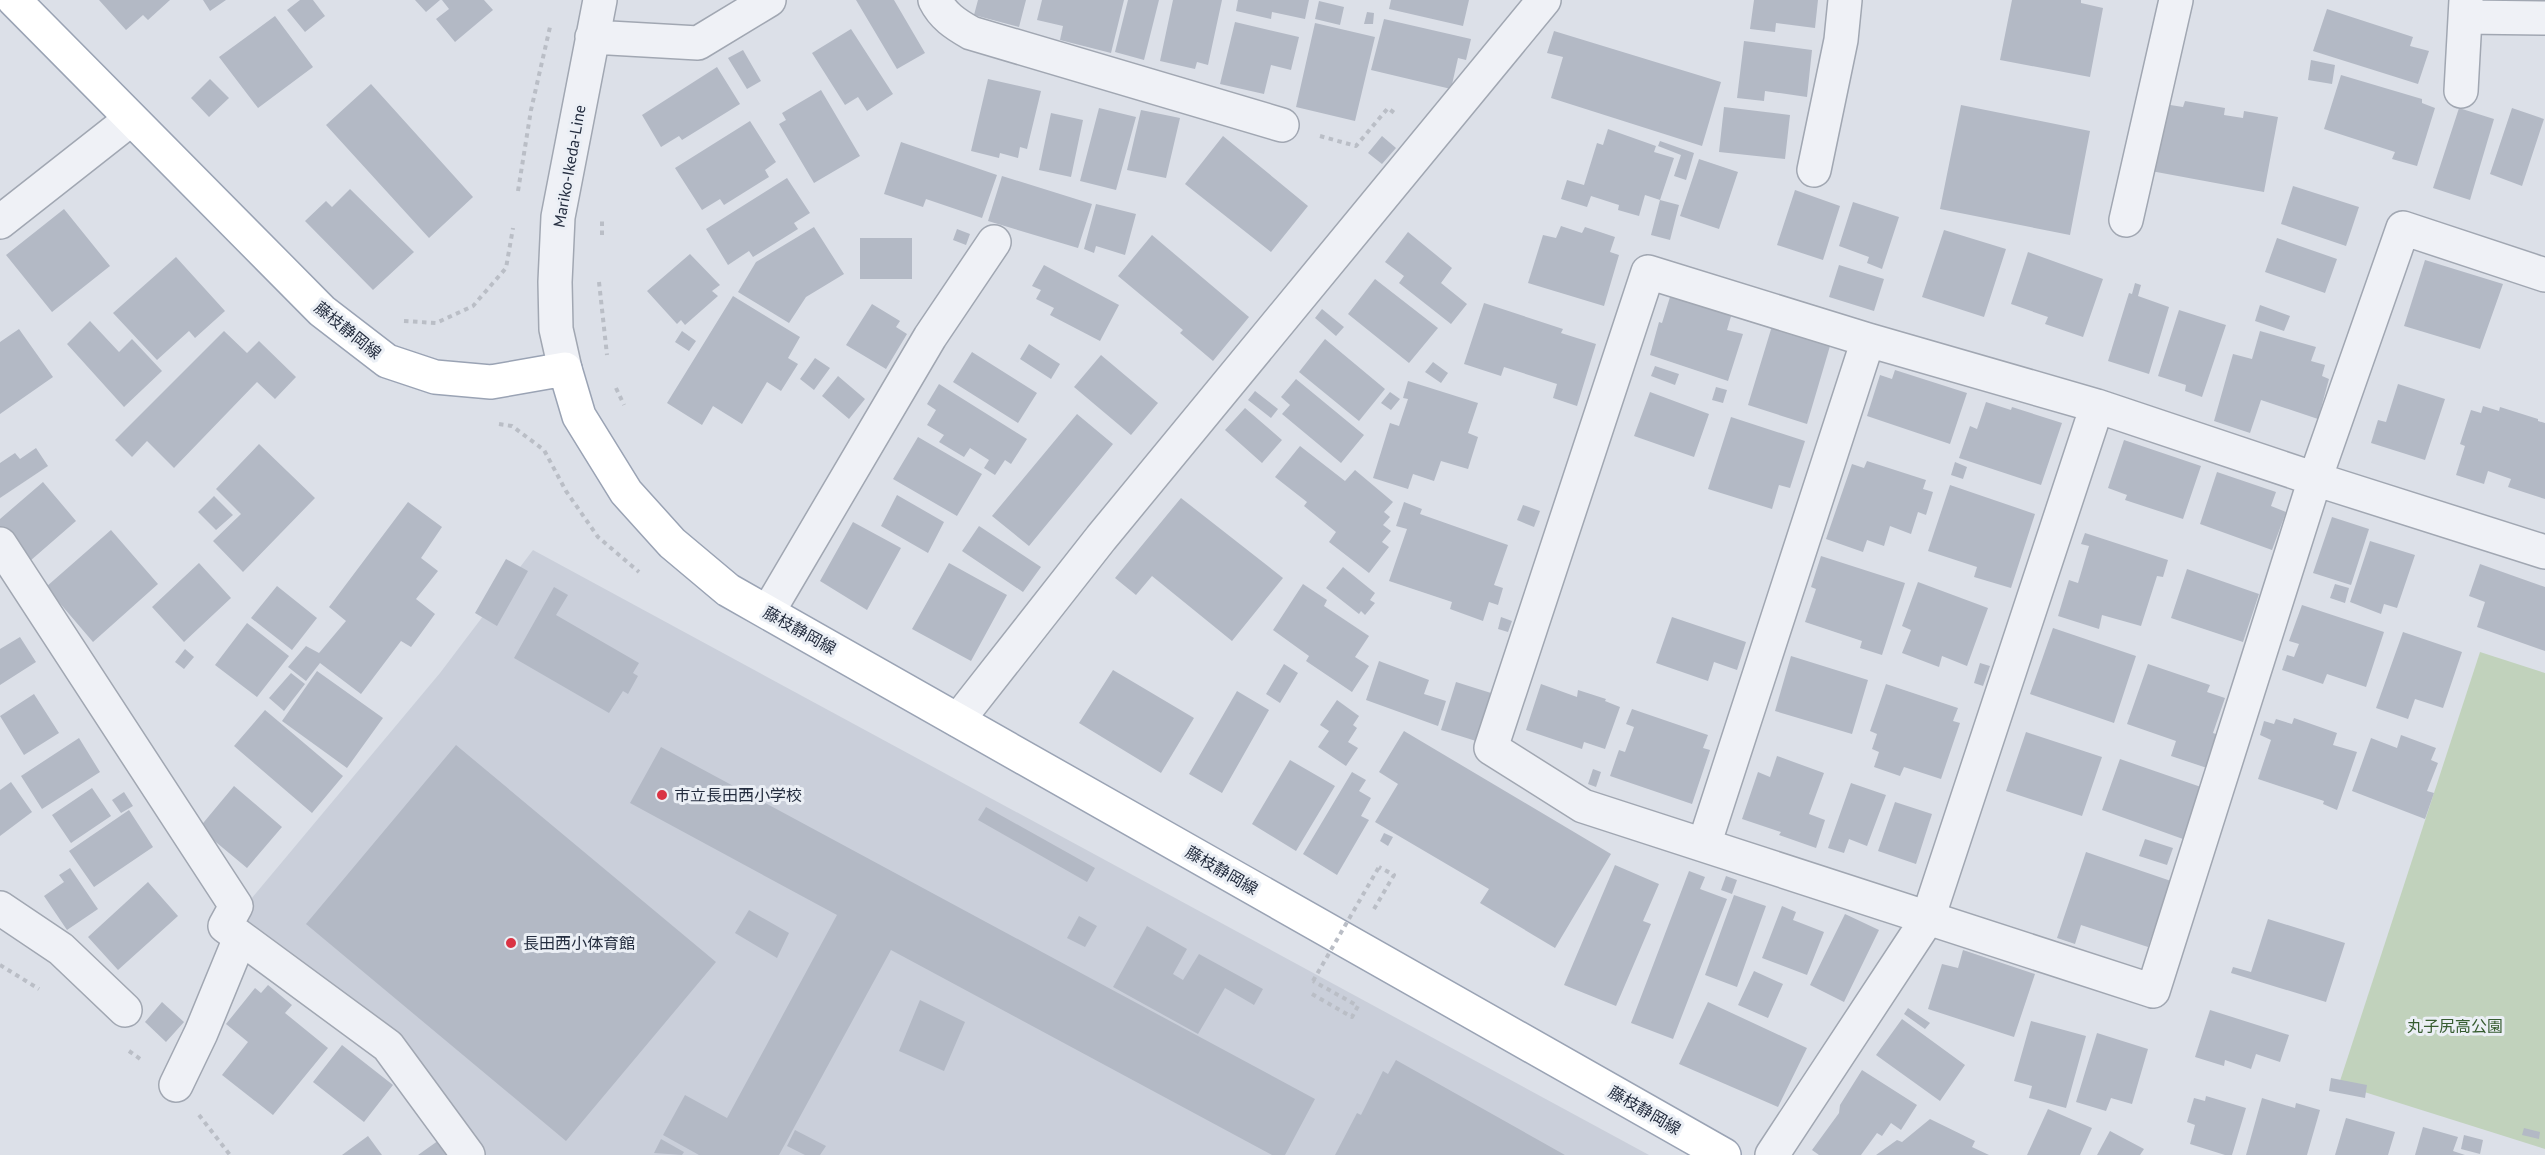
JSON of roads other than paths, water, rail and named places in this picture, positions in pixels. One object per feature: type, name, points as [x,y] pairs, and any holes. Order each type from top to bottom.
[{"type":"main road","name":"藤枝静岡線","points":[[14,0],[322,311],[387,362],[435,377],[491,382],[565,369],[579,416],[626,492],[680,550],[728,590],[1724,1155]]},
{"type":"street","name":"Mariko-Ikeda-Line","points":[[565,369],[556,329],[555,282],[558,217],[600,0]]},
{"type":"street","points":[[592,37],[698,43],[769,0]]},
{"type":"street","points":[[935,0],[953,23],[970,33],[1282,125]]},
{"type":"street","points":[[958,720],[1101,538],[1544,0]]},
{"type":"street","points":[[1814,170],[1841,40],[1845,0]]},
{"type":"street","points":[[2126,220],[2176,0]]},
{"type":"street","points":[[2461,91],[2466,9],[2545,18]]},
{"type":"street","points":[[0,222],[131,119]]},
{"type":"street","points":[[2545,275],[2403,228],[2314,479],[2153,992],[1583,806],[1491,748],[1648,272],[1868,340],[2097,406],[2314,479],[2545,552]]},
{"type":"street","points":[[768,612],[930,338],[994,242]]},
{"type":"street","points":[[1704,845],[1868,340]]},
{"type":"street","points":[[1772,1155],[1928,918],[2097,406]]},
{"type":"street","points":[[0,544],[236,906],[225,927],[388,1046],[468,1155]]},
{"type":"street","points":[[0,908],[61,949],[125,1010]]},
{"type":"street","points":[[176,1085],[240,938]]},
{"type":"place","name":"市立長田西小学校","points":[[662,795]]},
{"type":"place","name":"長田西小体育館","points":[[511,943]]},
{"type":"park label","name":"丸子尻高公園","points":[[2455,1026]]}]
